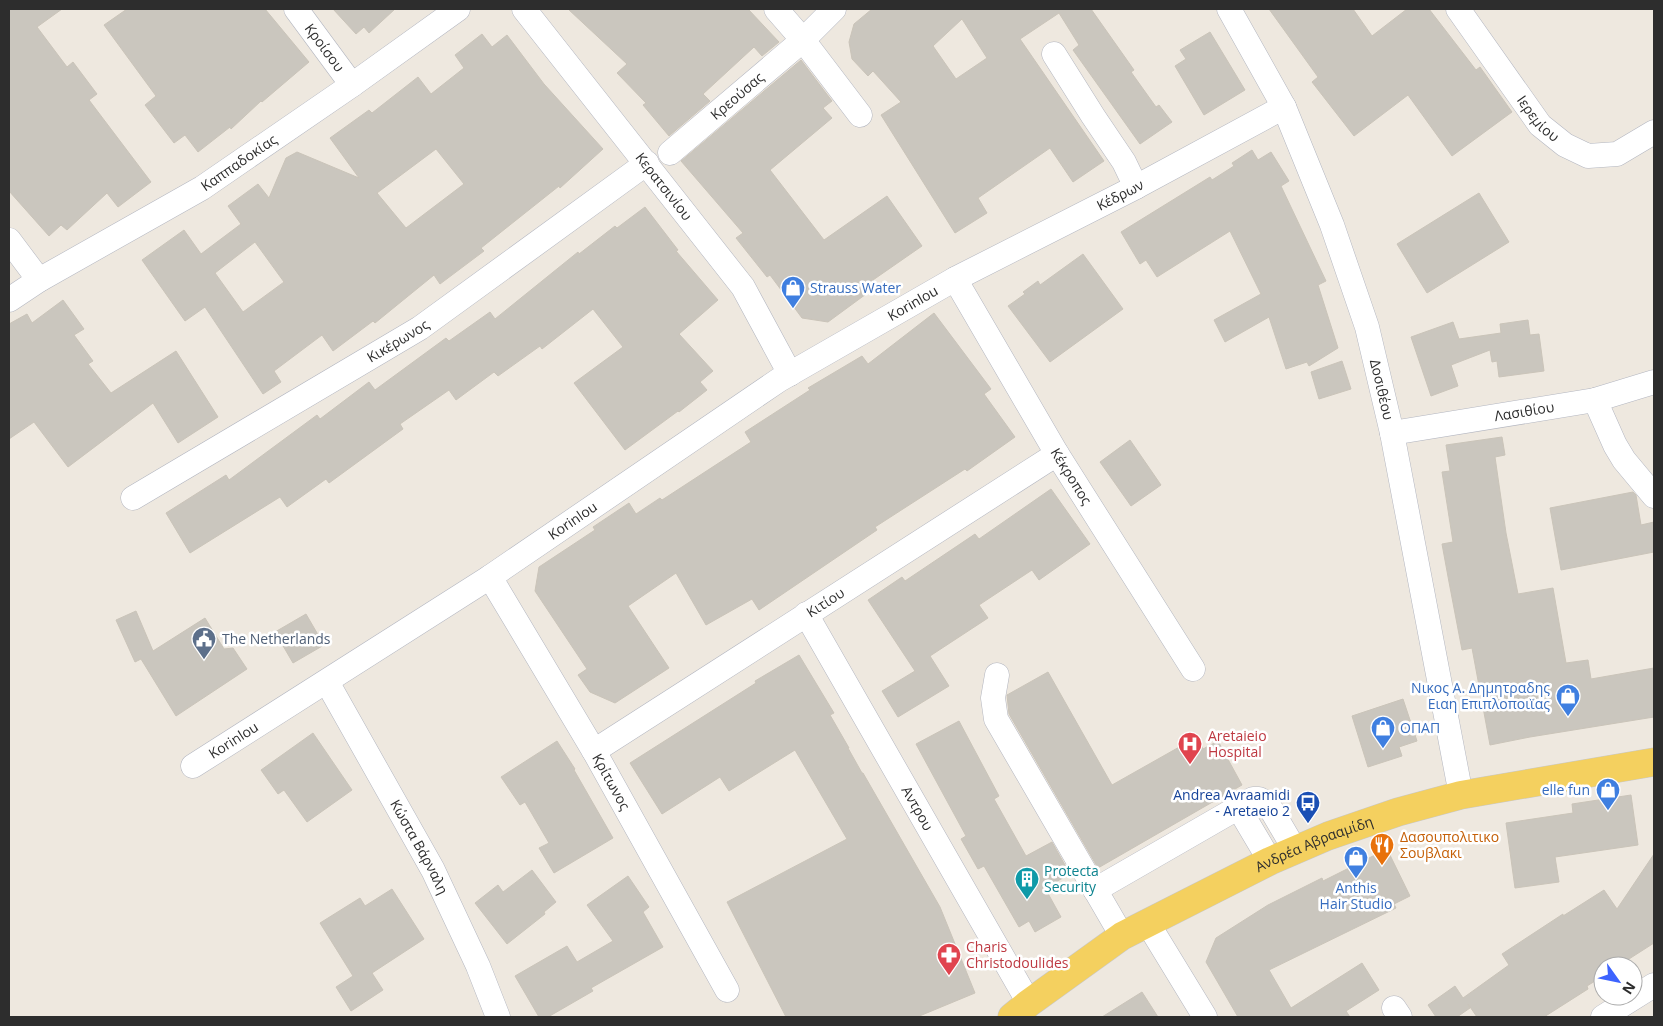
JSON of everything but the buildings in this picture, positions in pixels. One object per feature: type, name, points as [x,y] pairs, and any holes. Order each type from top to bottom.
[{"type":"main road","name":"Ανδρέα Αβρααμίδη","points":[[1020,1010],[1122,936],[1270,861],[1328,836],[1398,812],[1461,795],[1654,762]]},
{"type":"street","name":"Κροίσου","points":[[296,9],[352,85]]},
{"type":"street","name":"Καππαδοκίας","points":[[9,300],[39,280],[202,188],[352,85],[458,9]]},
{"type":"street","name":"Κερατσινίου","points":[[524,9],[743,287],[790,374]]},
{"type":"street","points":[[776,9],[803,40],[860,115]]},
{"type":"street","name":"Κρεούσας","points":[[670,153],[803,40],[834,9]]},
{"type":"street","name":"Δοσιθέου","points":[[1229,9],[1284,107],[1347,266],[1366,328],[1392,433],[1461,795]]},
{"type":"street","name":"Ιερεμίου","points":[[1458,9],[1540,125],[1565,145],[1588,156],[1617,154],[1654,132]]},
{"type":"street","points":[[1054,54],[1124,162],[1136,186]]},
{"type":"street","name":"Κέδρων","points":[[955,280],[1284,107]]},
{"type":"street","name":"Κικέρωνος","points":[[133,498],[420,328],[647,163]]},
{"type":"street","points":[[9,240],[39,280]]},
{"type":"street","name":"Korinlou","points":[[193,766],[490,577],[779,380],[955,280]]},
{"type":"street","name":"Κέκροπος","points":[[955,280],[1057,454],[1193,669]]},
{"type":"street","name":"Λασιθίου","points":[[1392,433],[1595,400],[1654,382]]},
{"type":"street","points":[[1595,400],[1620,452],[1654,496]]},
{"type":"street","name":"Κιτίου","points":[[594,751],[1057,454]]},
{"type":"street","name":"Κρίτωνος","points":[[490,577],[594,751],[727,990]]},
{"type":"street","name":"Αντρου","points":[[806,614],[1020,1010]]},
{"type":"street","points":[[997,675],[992,698],[996,719],[1122,936]]},
{"type":"street","name":"Κώστα Βάρναλη","points":[[327,682],[433,870],[478,966],[498,1017]]},
{"type":"street","points":[[1095,890],[1253,799],[1268,804],[1295,850]]},
{"type":"street","points":[[1238,807],[1270,861]]},
{"type":"street","points":[[1147,922],[1205,1017]]},
{"type":"street","points":[[1604,1017],[1654,985]]},
{"type":"place","name":"Strauss Water","points":[[793,309]]},
{"type":"place","name":"The Netherlands","points":[[204,660]]},
{"type":"place","name":"Νικος Α. Δημητραδης Ειαη Επιπλοποιϊας","points":[[1568,717]]},
{"type":"place","name":"ΟΠΑΠ","points":[[1383,749]]},
{"type":"place","name":"Aretaieio Hospital","points":[[1190,765]]},
{"type":"place","name":"elle fun","points":[[1608,811]]},
{"type":"place","name":"Andrea Avraamidi - Aretaeio 2","points":[[1308,824]]},
{"type":"place","name":"Δασουπολιτικο Σουβλακι","points":[[1382,866]]},
{"type":"place","name":"Anthis Hair Studio","points":[[1356,879]]},
{"type":"place","name":"Protecta Security","points":[[1027,900]]},
{"type":"place","name":"Charis Christodoulides","points":[[949,976]]}]
